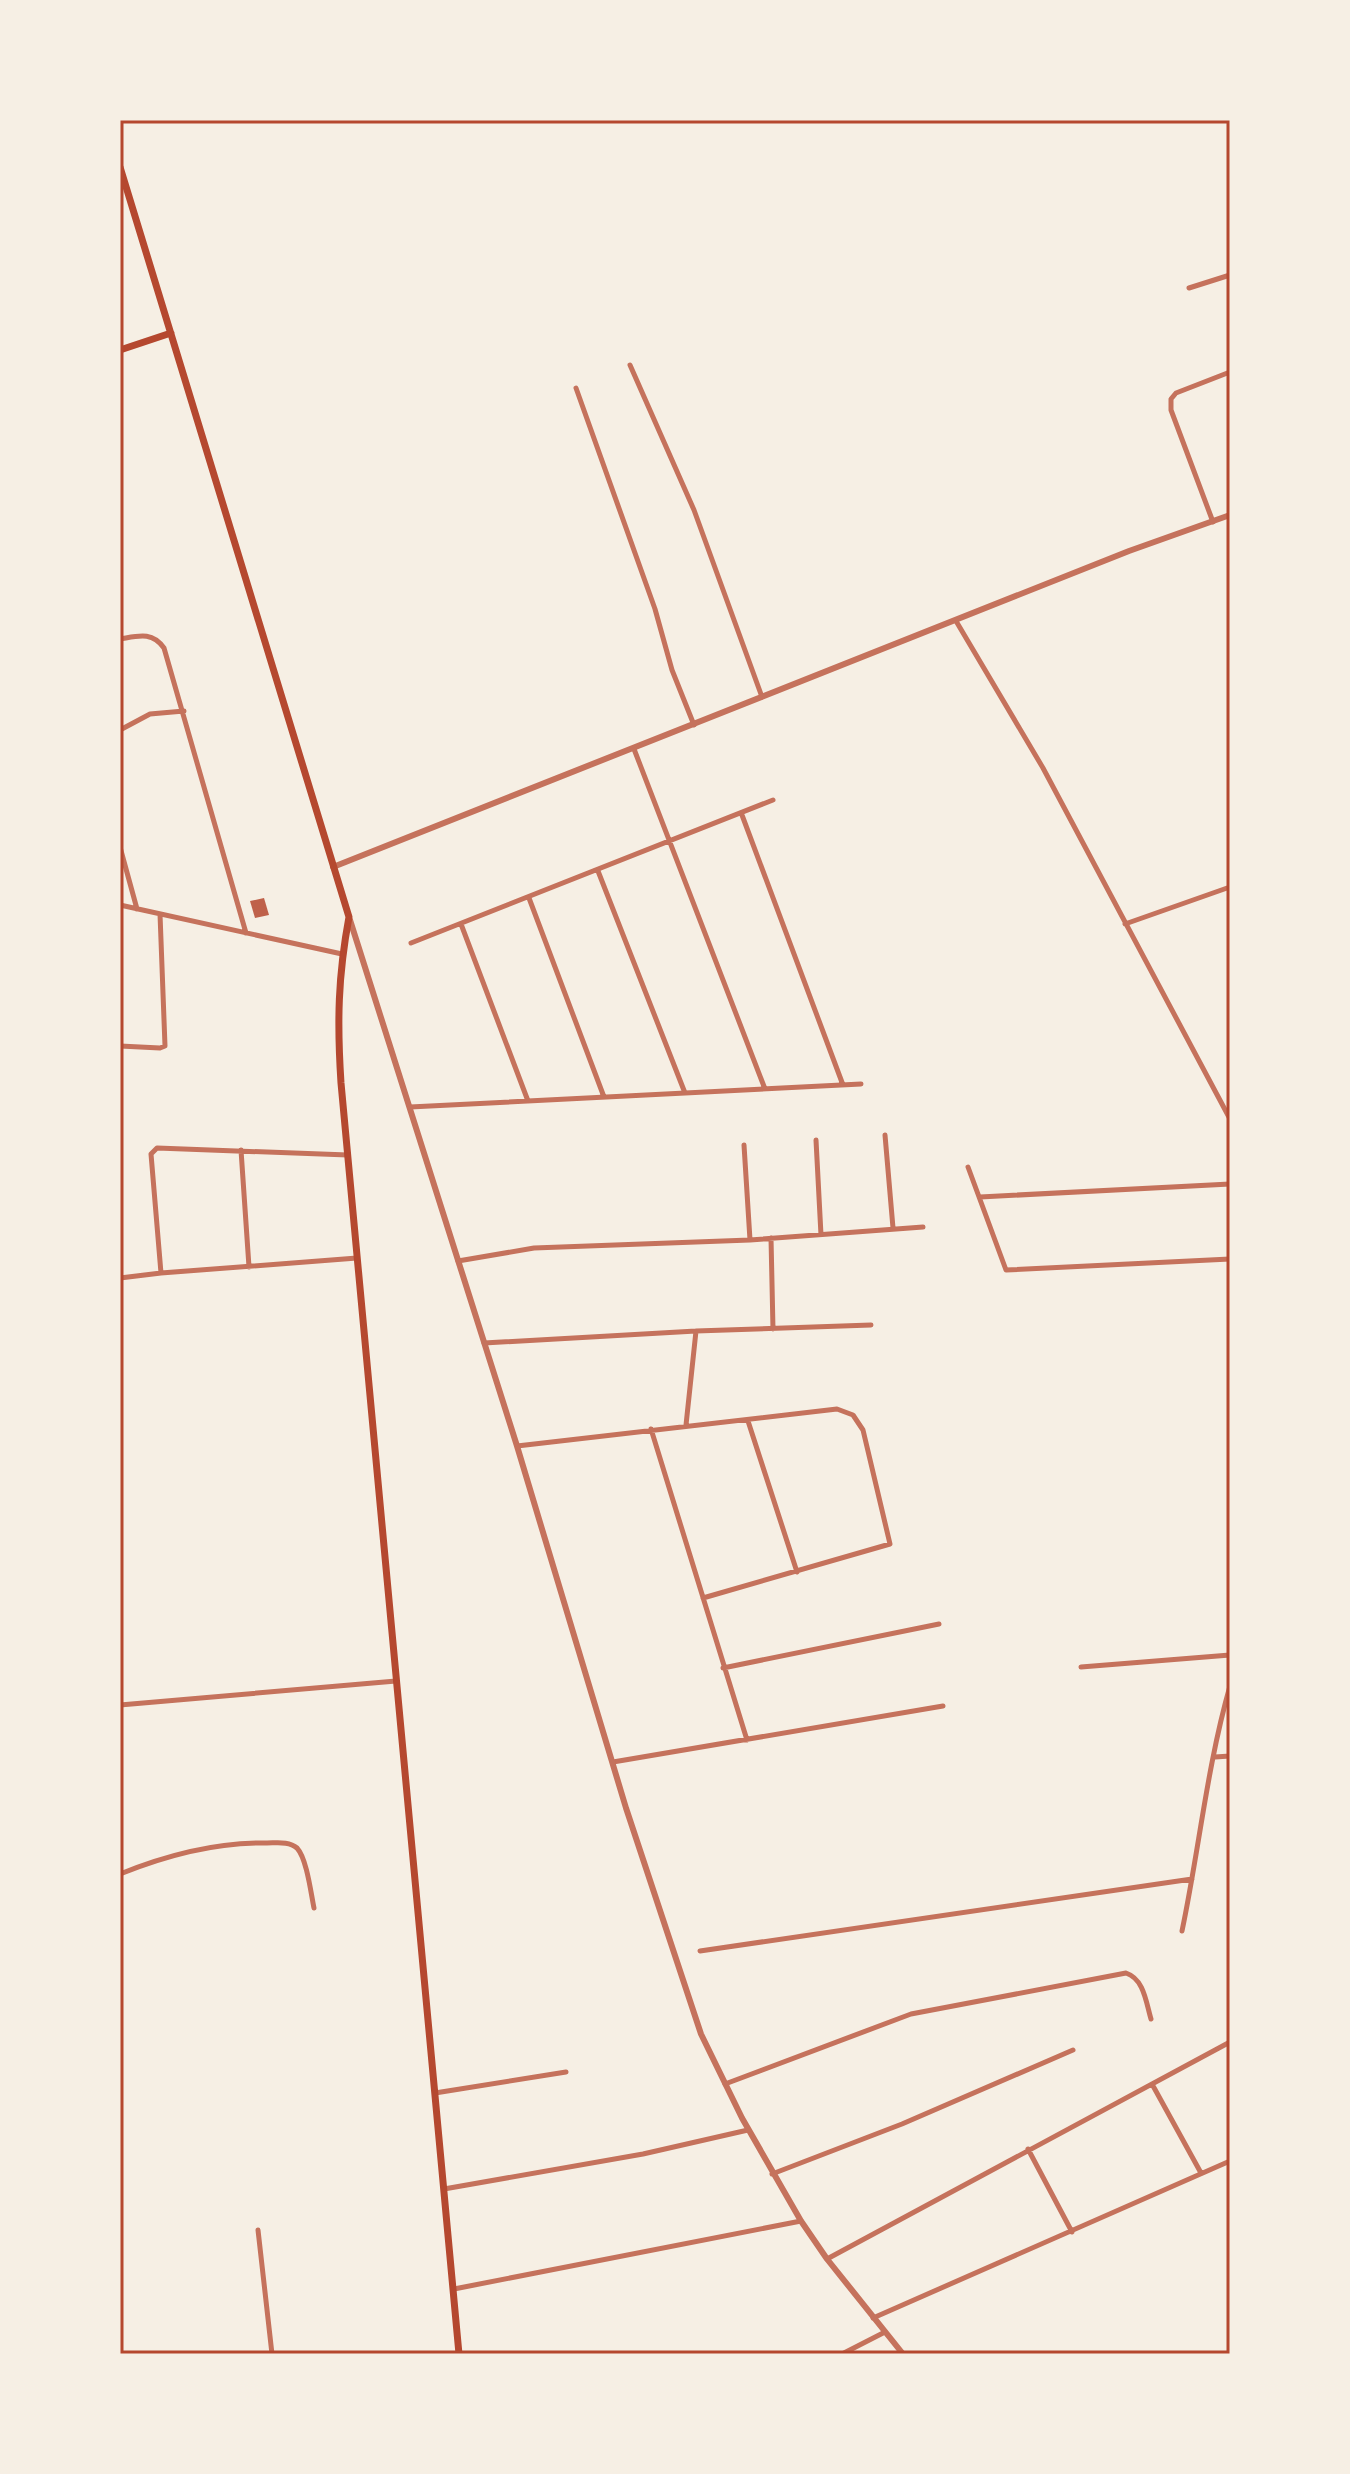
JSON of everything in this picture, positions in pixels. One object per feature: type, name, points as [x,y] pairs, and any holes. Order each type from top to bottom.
[{"type":"main road","points":[[120,167],[349,917],[342,954],[337,1027],[459,2354]]},
{"type":"main road","points":[[120,350],[171,333]]},
{"type":"street","points":[[1189,288],[1230,275]]},
{"type":"street","points":[[630,365],[694,510],[763,698]]},
{"type":"street","points":[[1213,522],[1171,410],[1171,399],[1176,393],[1230,372]]},
{"type":"street","points":[[576,388],[655,609],[672,670],[694,725]]},
{"type":"street","points":[[333,867],[1129,551],[1230,515]]},
{"type":"street","points":[[956,621],[1043,768],[1230,1119]]},
{"type":"street","points":[[120,639],[149,636],[161,644],[184,711],[246,933]]},
{"type":"street","points":[[120,730],[150,714],[184,711]]},
{"type":"street","points":[[634,749],[765,1089]]},
{"type":"street","points":[[411,943],[742,815],[773,800]]},
{"type":"street","points":[[742,815],[843,1085]]},
{"type":"street","points":[[120,847],[137,909]]},
{"type":"street","points":[[598,871],[685,1093]]},
{"type":"street","points":[[1125,924],[1230,887]]},
{"type":"street","points":[[529,898],[604,1097]]},
{"type":"street","points":[[120,905],[342,954]]},
{"type":"street","points":[[120,1046],[165,1046],[160,914]]},
{"type":"street","points":[[349,917],[686,1992],[725,2084],[772,2174],[827,2259],[903,2354]]},
{"type":"street","points":[[461,924],[528,1101]]},
{"type":"street","points":[[410,1107],[861,1084]]},
{"type":"street","points":[[885,1135],[893,1228]]},
{"type":"street","points":[[816,1140],[821,1235]]},
{"type":"street","points":[[744,1145],[750,1240]]},
{"type":"street","points":[[161,1273],[153,1150],[164,1146],[348,1155]]},
{"type":"street","points":[[241,1150],[249,1267]]},
{"type":"street","points":[[968,1167],[1003,1266],[1011,1271],[1230,1259]]},
{"type":"street","points":[[980,1197],[1230,1184]]},
{"type":"street","points":[[457,1261],[534,1248],[750,1240],[923,1227]]},
{"type":"street","points":[[770,1237],[773,1329]]},
{"type":"street","points":[[120,1278],[357,1258]]},
{"type":"street","points":[[484,1343],[871,1325]]},
{"type":"street","points":[[686,1425],[696,1331]]},
{"type":"street","points":[[517,1446],[837,1409],[853,1415],[863,1430],[890,1544],[703,1598]]},
{"type":"street","points":[[748,1421],[797,1572]]},
{"type":"street","points":[[651,1429],[747,1740]]},
{"type":"street","points":[[723,1668],[939,1624]]},
{"type":"street","points":[[1081,1667],[1230,1655]]},
{"type":"street","points":[[120,1705],[396,1681]]},
{"type":"street","points":[[1182,1931],[1230,1686]]},
{"type":"street","points":[[613,1762],[943,1706]]},
{"type":"street","points":[[1215,1757],[1230,1756]]},
{"type":"street","points":[[120,1874],[153,1861],[205,1848],[249,1843],[290,1844],[300,1853],[314,1908]]},
{"type":"street","points":[[700,1951],[1192,1879]]},
{"type":"street","points":[[725,2084],[911,2014],[1126,1973],[1139,1981],[1151,2019]]},
{"type":"street","points":[[827,2259],[1230,2042]]},
{"type":"street","points":[[772,2174],[902,2124],[1073,2050]]},
{"type":"street","points":[[435,2093],[566,2072]]},
{"type":"street","points":[[1152,2084],[1201,2173]]},
{"type":"street","points":[[444,2189],[643,2154],[748,2130]]},
{"type":"street","points":[[1028,2149],[1072,2232]]},
{"type":"street","points":[[873,2318],[1230,2161]]},
{"type":"street","points":[[454,2289],[801,2221]]},
{"type":"street","points":[[258,2230],[272,2354]]},
{"type":"street","points":[[842,2354],[885,2332]]},
{"type":"building","points":[[264,898],[269,915],[255,918],[250,901]]}]
